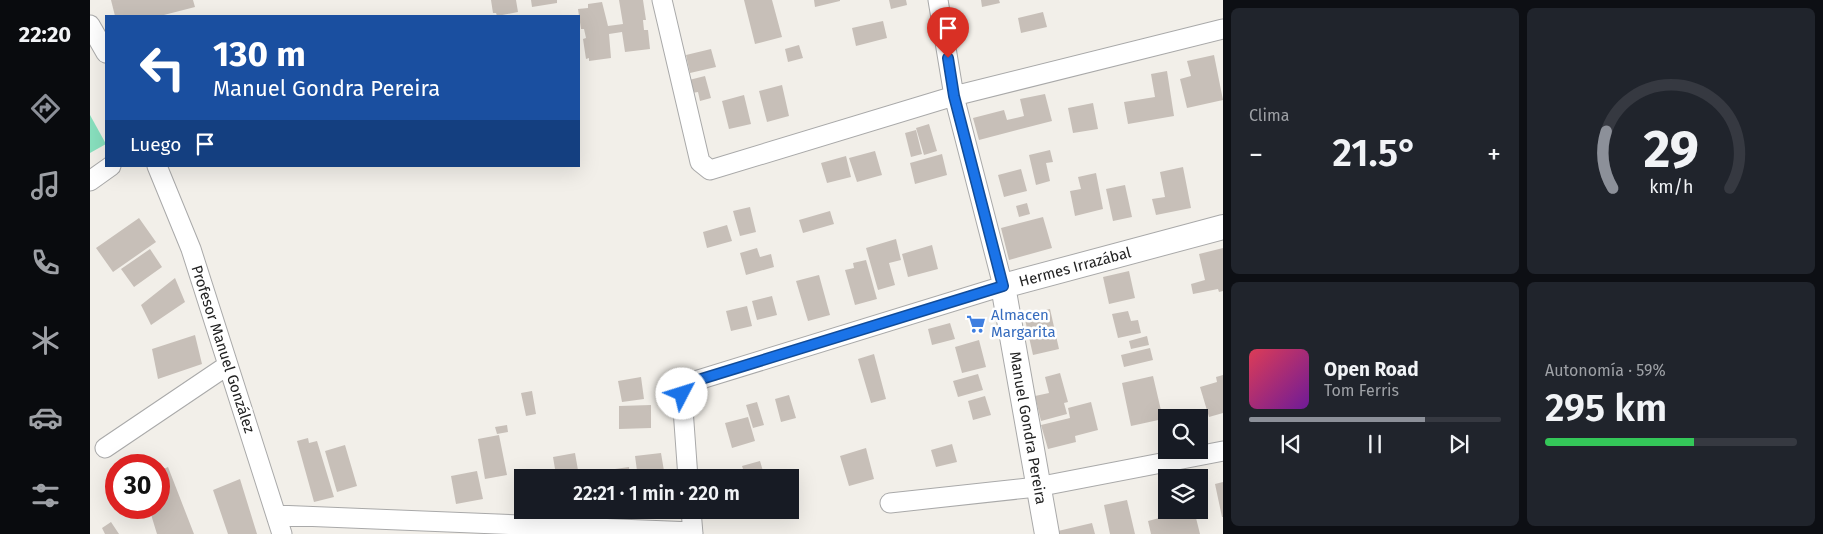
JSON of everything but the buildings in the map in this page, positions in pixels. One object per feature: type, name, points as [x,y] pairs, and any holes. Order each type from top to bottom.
[{"type":"street","points":[[662,0],[700,162],[710,170],[954,96],[1223,30]]},
{"type":"street","name":"Manuel Gondra Pereira","points":[[938,0],[954,96],[1003,286],[1037,487],[1047,534]]},
{"type":"street","points":[[90,25],[105,51]]},
{"type":"street","points":[[90,181],[110,167]]},
{"type":"street","name":"Profesor Manuel González","points":[[157,167],[191,249],[282,534]]},
{"type":"street","name":"Hermes Irrazábal","points":[[687,469],[682,394],[687,386],[698,380],[1003,286],[1223,227]]},
{"type":"street","points":[[105,448],[228,365]]},
{"type":"street","points":[[890,503],[1037,487],[1223,451]]},
{"type":"street","points":[[276,515],[693,533],[692,519]]},
{"type":"green space","points":[[90,115],[105,145],[90,153]]},
{"type":"place","name":"Almacen Margarita","points":[[976,324]]},
{"type":"route","points":[[682,394],[687,386],[698,380],[1003,286],[954,96],[948,58]]}]
